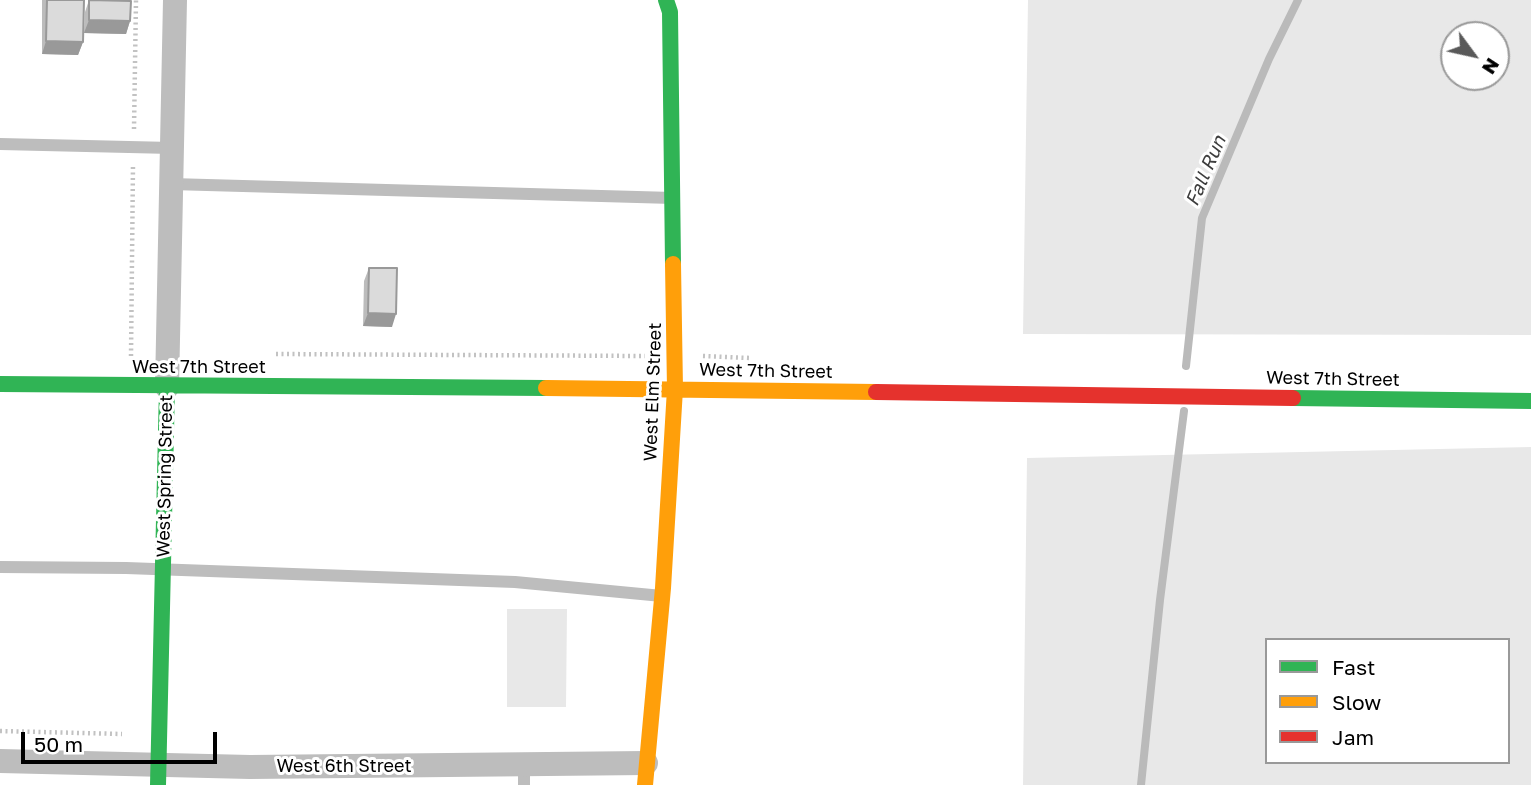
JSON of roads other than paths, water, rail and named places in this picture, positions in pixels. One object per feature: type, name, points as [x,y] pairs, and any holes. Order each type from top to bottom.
[{"type":"street","name":"West Spring Street","points":[[158,774],[175,0]]},
{"type":"street","name":"West Elm Street","points":[[646,774],[662,596],[675,389],[670,12],[666,0]]},
{"type":"street","name":"West 7th Street","points":[[0,384],[675,389],[1531,401]]},
{"type":"street","name":"West 6th Street","points":[[0,761],[158,774],[250,767],[524,775],[646,774]]},
{"type":"lane","points":[[0,144],[172,148]]},
{"type":"lane","points":[[171,184],[673,198]]},
{"type":"lane","points":[[0,567],[515,582],[662,596]]},
{"type":"waterway","name":"Fall Run","points":[[1186,366],[1202,218],[1269,59],[1298,0]]},
{"type":"waterway","name":"Fall Run","points":[[1141,785],[1160,600],[1184,411]]}]
